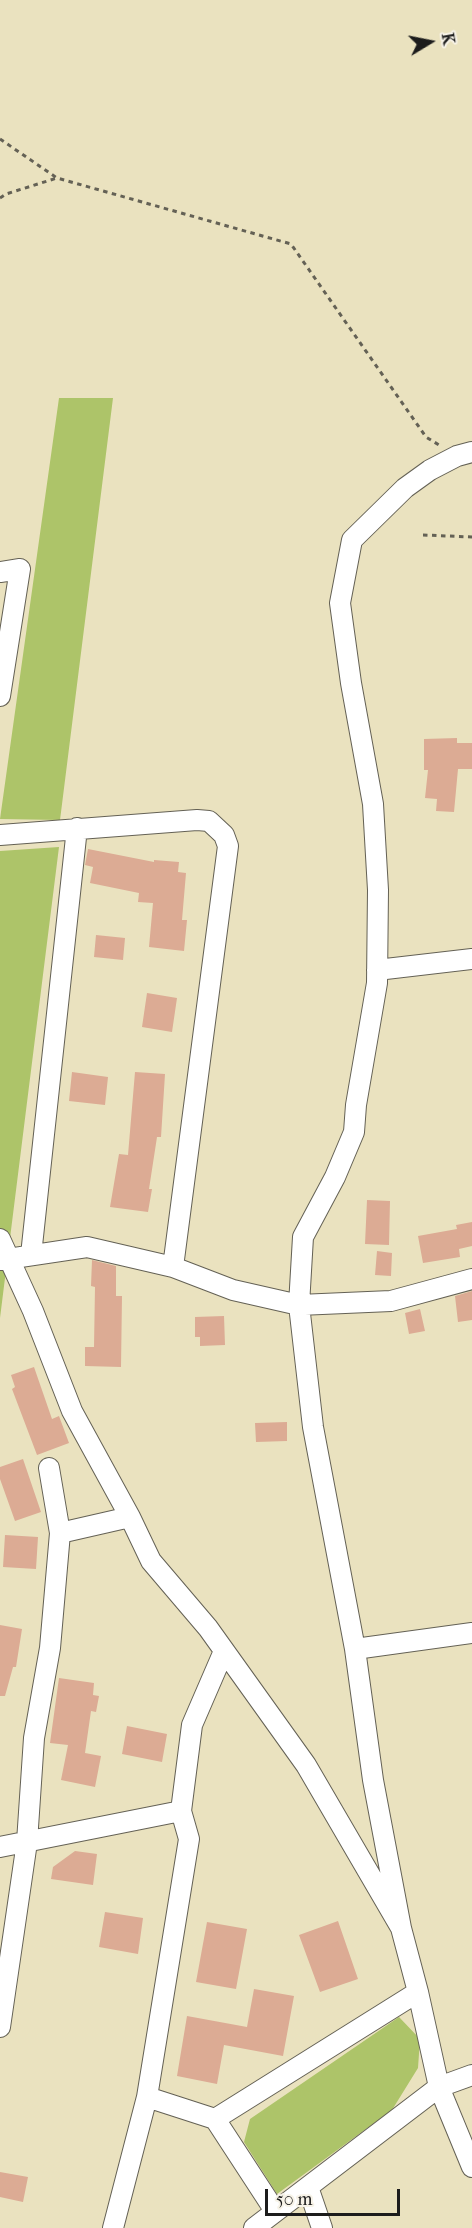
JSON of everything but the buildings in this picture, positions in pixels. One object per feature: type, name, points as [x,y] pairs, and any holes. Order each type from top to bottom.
[{"type":"street","points":[[465,454],[430,470],[405,488],[352,540],[340,603],[351,683],[373,804],[378,890],[377,983],[356,1105],[354,1132],[335,1177],[303,1237],[299,1305],[314,1427],[355,1649],[373,1780],[401,1928],[439,2087],[472,2167]]},
{"type":"street","points":[[0,572],[20,569],[0,696]]},
{"type":"street","points":[[0,835],[76,828],[209,821],[224,835],[228,846],[173,1267]]},
{"type":"street","points":[[31,1255],[76,828]]},
{"type":"street","points":[[377,970],[472,959]]},
{"type":"street","points":[[0,1239],[5,1259],[33,1311],[72,1411],[130,1517],[151,1561],[208,1628],[306,1765],[401,1928]]},
{"type":"street","points":[[5,1259],[87,1247],[173,1267],[233,1290],[299,1305],[391,1301],[472,1279]]},
{"type":"street","points":[[0,2027],[27,1842],[34,1737],[50,1648],[60,1533],[49,1468]]},
{"type":"street","points":[[60,1533],[130,1517]]},
{"type":"street","points":[[355,1649],[472,1633]]},
{"type":"street","points":[[113,2228],[147,2097],[189,1839],[182,1811],[192,1725],[224,1651]]},
{"type":"street","points":[[0,1847],[182,1811]]},
{"type":"street","points":[[215,2119],[418,1992]]},
{"type":"street","points":[[254,2228],[439,2087],[472,2075]]},
{"type":"street","points":[[147,2097],[215,2119],[275,2211]]},
{"type":"street","points":[[308,2187],[322,2228]]},
{"type":"path","points":[[0,139],[57,178],[291,244],[426,437],[465,454]]},
{"type":"path","points":[[0,198],[57,178]]},
{"type":"path","points":[[423,535],[472,537]]},
{"type":"green space","points":[[59,398],[113,398],[60,820],[0,819]]},
{"type":"green space","points":[[59,847],[0,1318],[0,851]]},
{"type":"green space","points":[[399,2017],[420,2039],[418,2068],[392,2110],[277,2194],[244,2142],[250,2119]]}]
